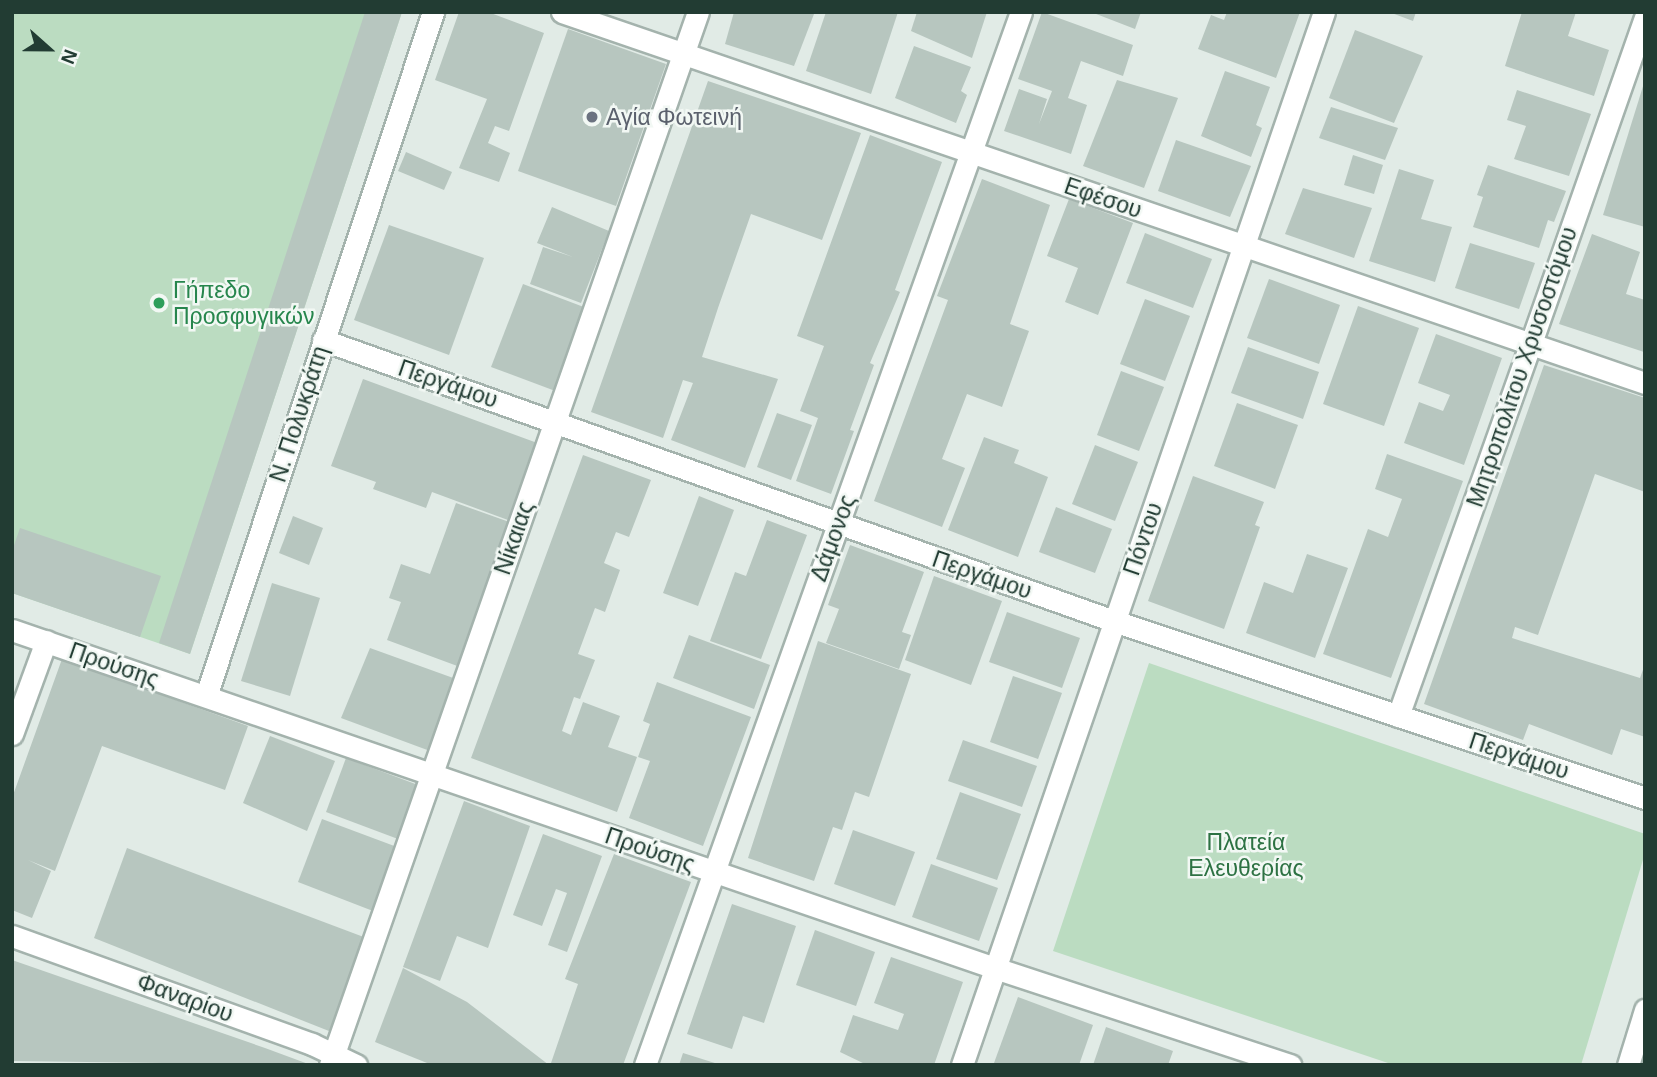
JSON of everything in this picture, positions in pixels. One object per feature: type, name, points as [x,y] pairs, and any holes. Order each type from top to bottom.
[{"type":"street","name":"Ν. Πολυκράτη","points":[[206,696],[433,12]]},
{"type":"street","name":"Εφέσου","points":[[562,12],[685,51],[971,153],[1645,383]]},
{"type":"street","name":"Νίκαιας","points":[[332,1059],[698,12]]},
{"type":"street","name":"Δάμονος","points":[[645,1065],[1021,12]]},
{"type":"street","name":"Πόντου","points":[[962,1065],[1324,12]]},
{"type":"street","name":"Μητροπολίτου Χρυσοστόμου","points":[[1398,716],[1645,19]]},
{"type":"street","name":"Περγάμου","points":[[323,340],[1114,621],[1645,798]]},
{"type":"street","name":"Προύσης","points":[[12,630],[995,968],[1280,1063]]},
{"type":"street","points":[[12,734],[46,641]]},
{"type":"street","name":"Φαναρίου","points":[[12,936],[332,1059],[356,1065]]},
{"type":"street","points":[[1629,1065],[1645,1010]]},
{"type":"green space","name":"Γήπεδο Προσφυγικών","points":[[12,12],[402,12],[190,654],[12,593]]},
{"type":"green space","name":"Πλατεία Ελευθερίας","points":[[1149,663],[1645,834],[1645,853],[1581,1065],[1394,1065],[1053,951]]},
{"type":"building","points":[[365,12],[402,12],[190,654],[159,643]]},
{"type":"building","points":[[459,12],[488,12],[544,33],[509,131],[495,126],[488,143],[510,153],[499,182],[459,168],[487,99],[435,80]]},
{"type":"building","points":[[734,12],[814,14],[794,66],[725,44]]},
{"type":"building","points":[[826,12],[898,12],[871,94],[806,71]]},
{"type":"building","points":[[917,12],[987,12],[972,58],[911,31]]},
{"type":"building","points":[[1042,12],[1133,45],[1123,76],[1081,61],[1068,98],[1087,105],[1071,154],[1004,131],[1019,89],[1047,99],[1039,124],[1052,91],[1018,79]]},
{"type":"building","points":[[1091,12],[1141,12],[1135,29]]},
{"type":"building","points":[[1227,12],[1300,12],[1276,78],[1198,49],[1211,15],[1224,20]]},
{"type":"building","points":[[1389,12],[1416,12],[1413,21]]},
{"type":"building","points":[[1522,12],[1576,12],[1568,36],[1609,50],[1594,96],[1505,66]]},
{"type":"building","name":"Αγία Φωτεινή","points":[[568,29],[666,64],[616,206],[518,171]]},
{"type":"building","points":[[1355,30],[1423,56],[1394,123],[1329,98]]},
{"type":"building","points":[[914,46],[971,67],[961,91],[967,95],[956,123],[895,98]]},
{"type":"building","points":[[1225,71],[1270,87],[1256,125],[1262,128],[1251,157],[1201,136]]},
{"type":"building","points":[[1117,80],[1178,98],[1144,188],[1083,166]]},
{"type":"building","points":[[708,81],[861,133],[822,240],[751,214],[718,308],[702,357],[778,379],[745,468],[671,440],[693,383],[683,380],[663,438],[591,412]]},
{"type":"building","points":[[1645,83],[1645,227],[1603,215]]},
{"type":"building","points":[[1517,90],[1591,114],[1569,176],[1514,159],[1526,126],[1507,120]]},
{"type":"building","points":[[1331,107],[1398,128],[1385,160],[1319,138]]},
{"type":"building","points":[[870,135],[942,162],[895,290],[900,292],[870,363],[874,365],[850,430],[854,431],[831,494],[796,481],[818,418],[800,411],[824,346],[797,336]]},
{"type":"building","points":[[1176,140],[1251,166],[1230,217],[1158,191]]},
{"type":"building","points":[[406,152],[452,172],[444,190],[398,171]]},
{"type":"building","points":[[1353,155],[1383,165],[1374,194],[1344,185]]},
{"type":"building","points":[[1488,165],[1566,191],[1554,222],[1548,220],[1539,248],[1473,227],[1483,197],[1477,195]]},
{"type":"building","points":[[1399,169],[1434,180],[1421,219],[1452,227],[1435,282],[1369,261]]},
{"type":"building","points":[[982,179],[1050,205],[1010,324],[1029,331],[1002,407],[967,394],[942,459],[965,468],[942,527],[874,501],[948,300],[937,296]]},
{"type":"building","points":[[1303,188],[1372,208],[1354,258],[1285,234]]},
{"type":"building","points":[[1069,199],[1133,223],[1098,315],[1065,302],[1078,268],[1047,256]]},
{"type":"building","points":[[552,207],[609,231],[581,303],[530,284],[543,247],[573,257],[537,243]]},
{"type":"building","points":[[389,225],[484,258],[449,355],[354,320]]},
{"type":"building","points":[[1145,233],[1212,259],[1193,308],[1126,283]]},
{"type":"building","points":[[1592,234],[1640,252],[1626,294],[1645,300],[1644,352],[1559,324]]},
{"type":"building","points":[[1470,243],[1535,263],[1519,309],[1455,288]]},
{"type":"building","points":[[1269,279],[1340,305],[1319,364],[1247,338]]},
{"type":"building","points":[[523,284],[589,309],[558,392],[491,367]]},
{"type":"building","points":[[1145,299],[1190,316],[1165,381],[1120,364]]},
{"type":"building","points":[[1358,306],[1419,328],[1384,426],[1323,404]]},
{"type":"building","points":[[1436,334],[1502,358],[1464,465],[1404,443],[1419,402],[1443,411],[1450,395],[1418,383]]},
{"type":"building","points":[[1248,347],[1319,372],[1303,419],[1231,393]]},
{"type":"building","points":[[1544,365],[1645,398],[1645,492],[1595,474],[1538,635],[1515,627],[1512,638],[1640,678],[1645,664],[1645,737],[1621,729],[1612,755],[1529,724],[1523,740],[1424,704]]},
{"type":"building","points":[[1121,371],[1164,387],[1139,451],[1097,435]]},
{"type":"building","points":[[363,379],[540,444],[516,523],[432,492],[426,508],[373,489],[376,482],[331,466]]},
{"type":"building","points":[[1237,403],[1298,425],[1275,489],[1214,466]]},
{"type":"building","points":[[777,413],[812,425],[791,480],[757,467]]},
{"type":"building","points":[[984,437],[1019,450],[1014,463],[1048,477],[1018,557],[948,530]]},
{"type":"building","points":[[1095,445],[1138,462],[1115,521],[1072,504]]},
{"type":"building","points":[[1387,454],[1463,481],[1391,678],[1323,654],[1368,529],[1388,537],[1402,499],[1375,489]]},
{"type":"building","points":[[583,455],[651,480],[629,537],[616,532],[604,563],[620,570],[605,612],[595,608],[578,654],[595,660],[580,699],[574,697],[562,731],[571,735],[583,702],[620,716],[608,747],[637,757],[617,812],[471,758]]},
{"type":"building","points":[[1193,476],[1264,502],[1255,525],[1260,527],[1224,629],[1148,601]]},
{"type":"building","points":[[699,496],[734,510],[698,606],[663,593]]},
{"type":"building","points":[[456,503],[512,523],[460,667],[387,640],[401,602],[389,598],[401,564],[430,574]]},
{"type":"building","points":[[1056,507],[1112,529],[1095,573],[1039,552]]},
{"type":"building","points":[[293,516],[323,528],[309,565],[279,553]]},
{"type":"building","points":[[767,520],[807,535],[761,659],[710,641],[735,572],[746,576]]},
{"type":"building","points":[[20,528],[161,576],[140,637],[12,593],[12,551]]},
{"type":"building","points":[[850,545],[924,572],[902,632],[911,635],[899,669],[826,643],[839,609],[828,605]]},
{"type":"building","points":[[1307,554],[1348,568],[1315,658],[1246,633],[1264,582],[1293,593]]},
{"type":"building","points":[[934,576],[1002,601],[971,685],[905,660]]},
{"type":"building","points":[[272,583],[320,598],[290,696],[241,681]]},
{"type":"building","points":[[1007,612],[1080,638],[1062,688],[989,662]]},
{"type":"building","points":[[689,635],[770,665],[754,709],[673,678]]},
{"type":"building","points":[[818,641],[911,674],[869,797],[855,792],[842,830],[833,827],[814,881],[748,858]]},
{"type":"building","points":[[370,648],[456,679],[430,751],[341,718]]},
{"type":"building","points":[[62,659],[248,726],[225,790],[102,746],[55,871],[28,860],[51,871],[32,918],[12,910],[12,798]]},
{"type":"building","points":[[1013,676],[1062,693],[1038,759],[990,742]]},
{"type":"building","points":[[657,682],[751,717],[703,846],[629,818],[650,761],[638,757],[650,724],[643,721]]},
{"type":"building","points":[[270,736],[335,761],[307,831],[243,803]]},
{"type":"building","points":[[963,740],[1037,766],[1022,807],[948,781]]},
{"type":"building","points":[[346,758],[418,785],[398,839],[326,812]]},
{"type":"building","points":[[960,792],[1021,814],[997,880],[936,859]]},
{"type":"building","points":[[464,801],[530,826],[488,948],[457,936],[440,981],[403,967]]},
{"type":"building","points":[[322,819],[397,847],[373,911],[298,882]]},
{"type":"building","points":[[853,830],[915,852],[895,906],[834,884]]},
{"type":"building","points":[[543,834],[602,856],[567,952],[548,945],[567,893],[556,889],[542,926],[513,915]]},
{"type":"building","points":[[127,848],[369,939],[334,1033],[94,938]]},
{"type":"building","points":[[614,854],[691,882],[623,1065],[557,1065],[551,1063],[578,984],[565,979]]},
{"type":"building","points":[[931,864],[998,888],[979,941],[912,917]]},
{"type":"building","points":[[732,904],[796,926],[764,1023],[743,1016],[732,1049],[687,1034]]},
{"type":"building","points":[[815,930],[875,952],[856,1006],[796,985]]},
{"type":"building","points":[[891,957],[963,982],[934,1065],[867,1065],[840,1052],[853,1015],[898,1030],[904,1014],[874,1003]]},
{"type":"building","points":[[12,960],[265,1048],[311,1065],[12,1061]]},
{"type":"building","points":[[403,968],[467,1002],[549,1065],[432,1065],[375,1042]]},
{"type":"building","points":[[1018,997],[1093,1025],[1079,1065],[994,1063]]},
{"type":"building","points":[[1106,1027],[1173,1051],[1168,1065],[1093,1065]]},
{"type":"building","points":[[683,1053],[718,1064],[718,1065],[679,1065]]},
{"type":"place","name":"Αγία Φωτεινή","points":[[592,117]]},
{"type":"place","name":"Γήπεδο Προσφυγικών","points":[[159,303]]}]
